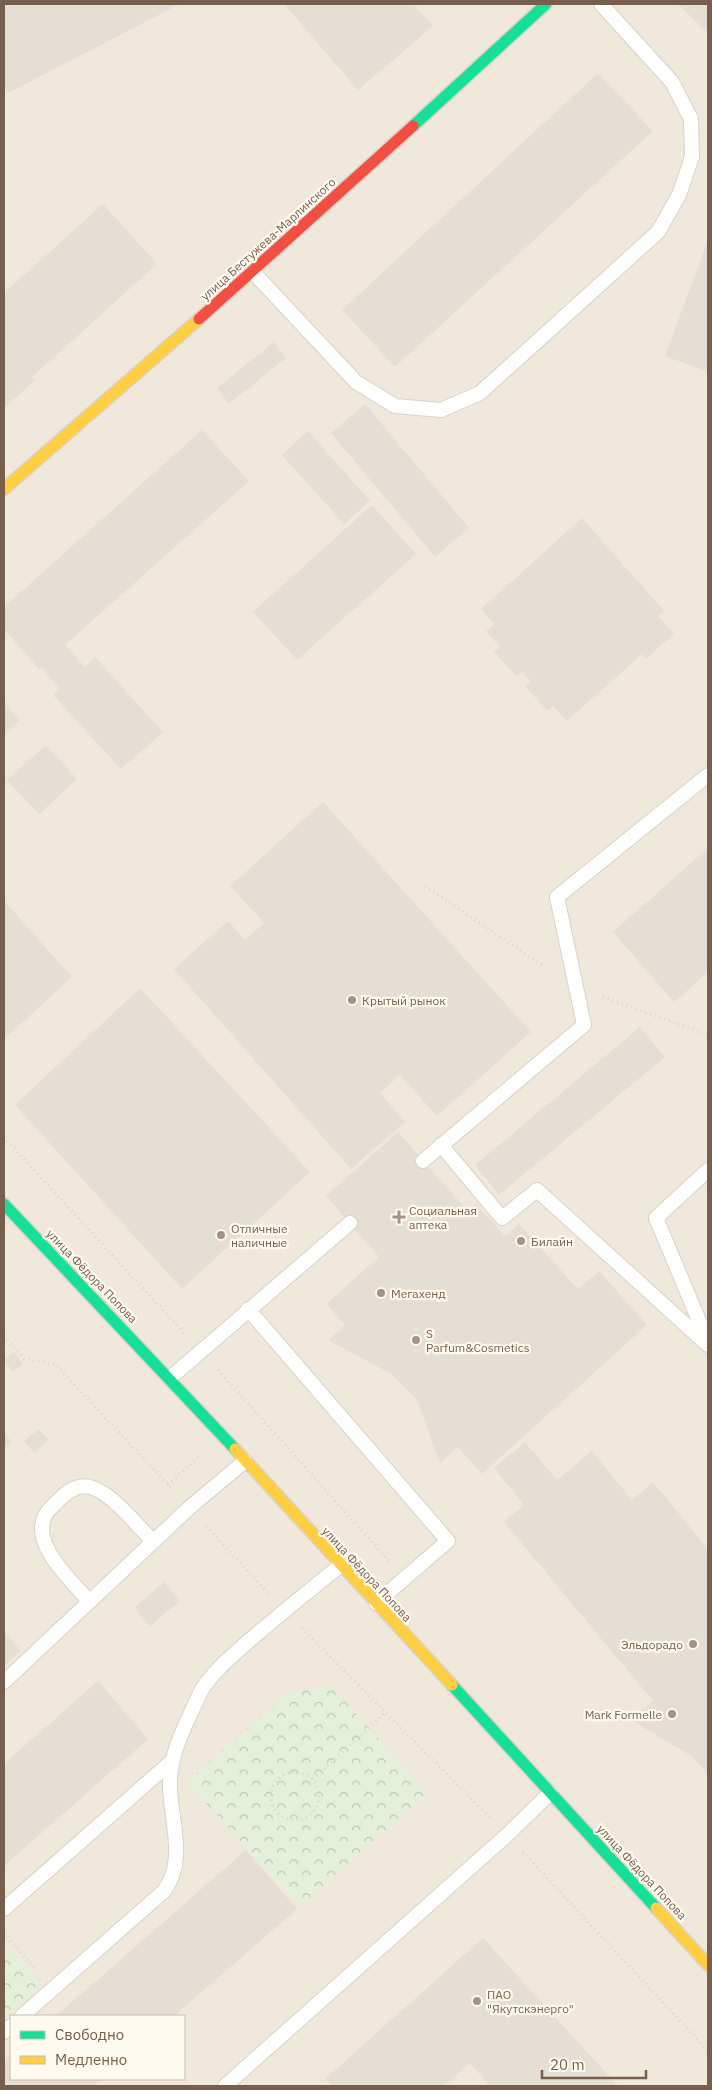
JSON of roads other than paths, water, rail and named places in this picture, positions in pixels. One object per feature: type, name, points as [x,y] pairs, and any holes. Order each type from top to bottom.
[{"type":"street","name":"улица Бестужева-Марлинского","points":[[4,489],[253,272],[541,6]]},
{"type":"street","name":"улица Фёдора Попова","points":[[4,1204],[170,1378],[708,1965]]},
{"type":"lane","points":[[253,272],[356,382],[395,406],[441,410],[480,393],[658,232],[679,196],[692,158],[691,119],[672,82],[601,4]]},
{"type":"lane","points":[[423,1161],[584,1025],[557,897],[708,775]]},
{"type":"lane","points":[[442,1146],[502,1218],[536,1190],[708,1343]]},
{"type":"lane","points":[[708,1170],[656,1218],[708,1343]]},
{"type":"lane","points":[[170,1378],[350,1223]]},
{"type":"lane","points":[[248,1309],[448,1541],[376,1603]]},
{"type":"lane","points":[[4,1682],[153,1541],[245,1461]]},
{"type":"lane","points":[[89,1601],[50,1556],[41,1529],[46,1514],[66,1494],[79,1486],[91,1487],[106,1494],[153,1541]]},
{"type":"lane","points":[[23,2015],[164,1892],[171,1882],[176,1869],[171,1790],[172,1761],[183,1729],[204,1686],[224,1663],[341,1565]]},
{"type":"lane","points":[[4,1909],[172,1761]]},
{"type":"lane","points":[[225,2086],[507,1835],[550,1793]]},
{"type":"place","name":"Крытый рынок","points":[[352,1000]]},
{"type":"place","name":"Социальная аптека","points":[[399,1217]]},
{"type":"place","name":"Отличные наличные","points":[[221,1235]]},
{"type":"place","name":"Билайн","points":[[521,1241]]},
{"type":"place","name":"Мегахенд","points":[[381,1293]]},
{"type":"place","name":"S Parfum&Cosmetics","points":[[416,1340]]},
{"type":"place","name":"Эльдорадо","points":[[693,1644]]},
{"type":"place","name":"Mark Formelle","points":[[672,1714]]},
{"type":"place","name":"ПАО \"Якутскэнерго\"","points":[[477,2001]]}]
